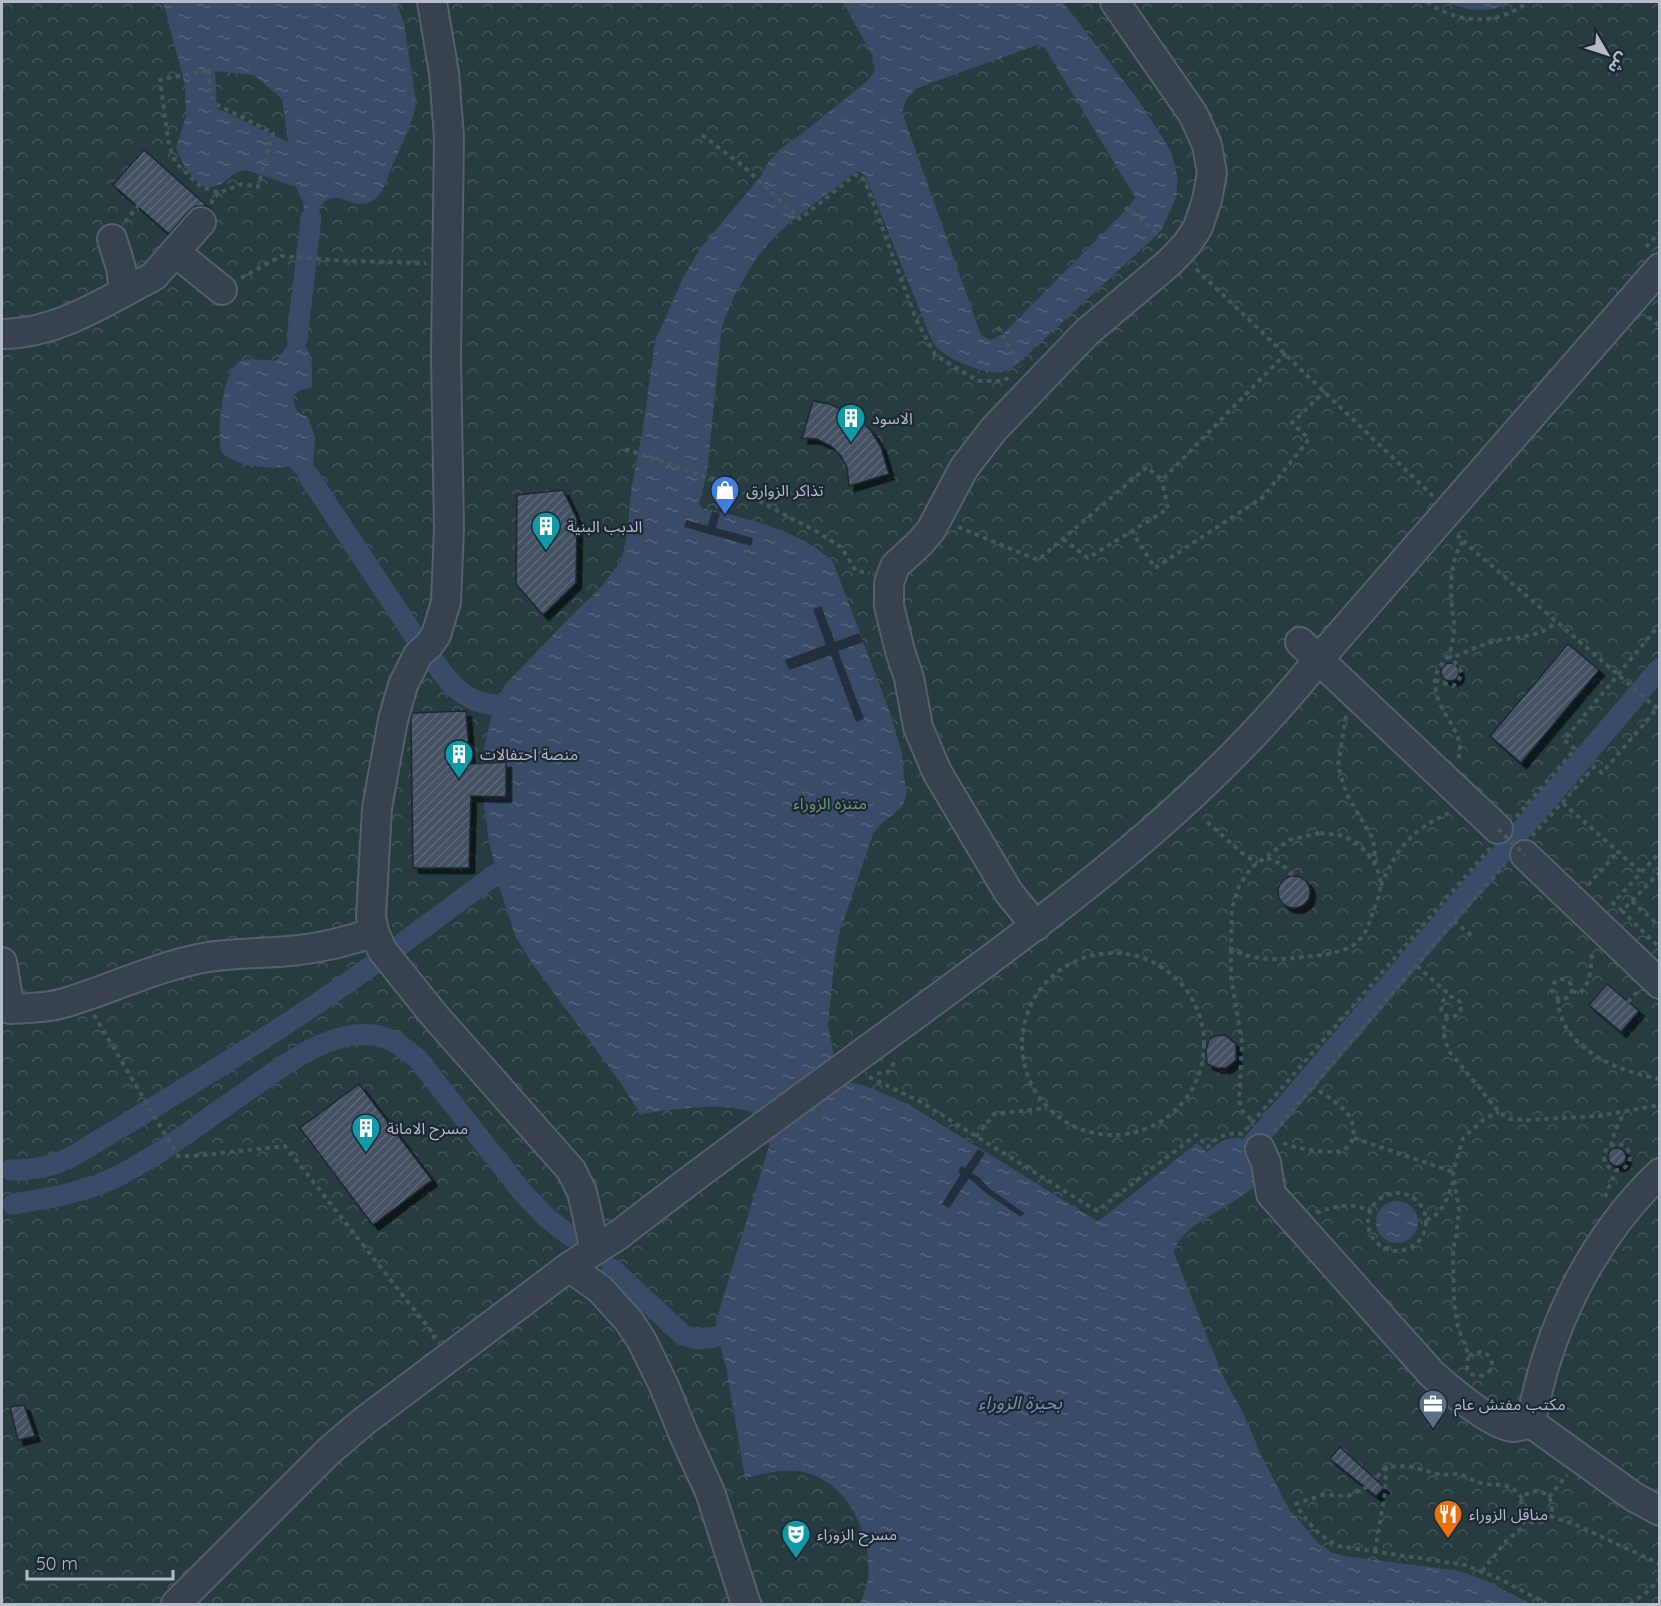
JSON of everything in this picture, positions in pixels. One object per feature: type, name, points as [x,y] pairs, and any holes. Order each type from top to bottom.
[{"type":"street","points":[[432,2],[444,73],[449,137],[446,602],[436,635],[418,655],[411,667],[393,720],[377,808],[371,916],[374,932],[382,950],[434,1015],[571,1170],[582,1192],[595,1250]]},
{"type":"street","points":[[1036,926],[1009,892],[937,772],[918,727],[909,678],[889,606],[889,583],[895,566],[920,543],[938,519],[964,468],[1020,401],[1087,332],[1150,281],[1169,245],[1187,244],[1198,227],[1207,200],[1212,173],[1207,146],[1193,114],[1115,2]]},
{"type":"street","points":[[2,334],[31,331],[55,325],[154,276],[201,222]]},
{"type":"street","points":[[112,239],[124,291]]},
{"type":"street","points":[[176,252],[222,290]]},
{"type":"street","points":[[176,1605],[329,1451],[363,1422],[569,1267],[620,1234],[1036,926],[1122,858],[1179,809],[1243,748],[1310,650],[1453,522],[1659,268]]},
{"type":"street","points":[[1310,650],[1445,779],[1498,835]]},
{"type":"street","points":[[1525,855],[1659,984]]},
{"type":"street","points":[[2,963],[6,1013],[62,1004],[175,964],[238,953],[298,950],[325,946],[350,941],[374,932]]},
{"type":"street","points":[[1259,1133],[1271,1194],[1425,1367],[1475,1409],[1510,1427],[1531,1422],[1634,1497],[1659,1512]]},
{"type":"street","points":[[1531,1422],[1551,1348],[1583,1273],[1616,1224],[1659,1173]]},
{"type":"street","points":[[569,1267],[600,1289],[629,1321],[646,1348],[710,1492],[746,1605]]},
{"type":"path","points":[[1427,2],[1457,17],[1490,20],[1507,15],[1528,2]]},
{"type":"path","points":[[208,70],[211,97],[218,105],[273,133],[258,188],[242,184],[219,193],[200,186],[176,163],[169,146],[160,80],[208,70]]},
{"type":"path","points":[[702,135],[743,166],[800,219],[855,175],[861,176],[865,181],[916,319],[935,355],[978,381],[1002,381],[1021,369],[998,327]]},
{"type":"path","points":[[1125,207],[1169,245],[1325,391],[1453,522],[1463,541],[1651,705],[1658,708],[1602,773],[1594,767],[1454,921],[1314,1087],[1259,1133]]},
{"type":"path","points":[[222,290],[280,256],[447,264]]},
{"type":"path","points":[[1646,315],[1659,326]]},
{"type":"path","points":[[1162,480],[1286,353]]},
{"type":"path","points":[[1131,530],[1155,568],[1263,497],[1309,439],[1292,423],[1325,391]]},
{"type":"path","points":[[625,448],[729,485],[816,531],[841,547],[856,571],[891,576]]},
{"type":"path","points":[[938,519],[1038,560],[1148,466],[1162,480],[1168,509],[1088,558],[1064,539]]},
{"type":"path","points":[[1436,680],[1453,686],[1458,682],[1462,673],[1450,657],[1455,629],[1451,600],[1452,574],[1463,541]]},
{"type":"path","points":[[1445,779],[1459,759],[1460,742],[1436,694],[1438,669],[1450,657],[1467,650],[1489,643],[1521,638],[1543,631],[1556,622]]},
{"type":"path","points":[[1259,1133],[1498,835],[1575,749],[1564,740],[1659,624]]},
{"type":"path","points":[[1358,696],[1347,712],[1338,766],[1346,793],[1374,839],[1381,887]]},
{"type":"path","points":[[1563,802],[1641,872]]},
{"type":"path","points":[[1231,949],[1242,955],[1262,960],[1308,956],[1346,949],[1367,932],[1381,887],[1392,862],[1416,832],[1432,820],[1472,806]]},
{"type":"path","points":[[1207,822],[1242,853],[1257,862]]},
{"type":"path","points":[[1259,1133],[1242,1110],[1239,1100],[1240,1052],[1231,977],[1232,908],[1235,896],[1245,876],[1257,862],[1267,858],[1289,840],[1299,837],[1320,833],[1339,835],[1360,846],[1377,867]]},
{"type":"path","points":[[1498,835],[1525,855]]},
{"type":"path","points":[[1574,901],[1618,852]]},
{"type":"path","points":[[1659,852],[1613,903],[1659,948]]},
{"type":"path","points":[[1267,858],[1283,865],[1293,876]]},
{"type":"path","points":[[1622,911],[1659,872]]},
{"type":"path","points":[[1632,901],[1659,927]]},
{"type":"path","points":[[1454,921],[1472,936]]},
{"type":"path","points":[[1572,991],[1580,993],[1588,980],[1594,921]]},
{"type":"path","points":[[976,1137],[994,1114],[1048,1108],[1066,1122],[1088,1131],[1122,1134],[1145,1129],[1165,1118],[1182,1102],[1195,1083],[1205,1049],[1202,1026],[1194,1004],[1182,984],[1164,969],[1144,958],[1121,954],[1098,955],[1076,961],[1056,974],[1040,990],[1034,1000],[1025,1022],[1022,1045],[1025,1068],[1034,1089],[1048,1108]]},
{"type":"path","points":[[1417,966],[1459,1001],[1461,1011],[1455,1016],[1448,1017],[1445,1021],[1445,1041],[1449,1051],[1499,1112],[1510,1119],[1598,1116],[1659,1105]]},
{"type":"path","points":[[1572,991],[1569,982],[1561,979],[1553,983],[1551,992],[1558,999],[1560,1017],[1565,1025],[1588,1050],[1615,1067],[1659,1079]]},
{"type":"path","points":[[1558,999],[1567,998],[1572,991]]},
{"type":"path","points":[[83,997],[178,1156],[285,1146],[435,1336],[426,1343]]},
{"type":"path","points":[[1448,1017],[1443,1012],[1442,1005],[1446,999],[1453,997]]},
{"type":"path","points":[[874,1045],[894,1056],[894,1065],[891,1070],[883,1074],[873,1072],[868,1077],[921,1102],[1097,1211],[1196,1135],[1208,1147],[1217,1138],[1228,1133],[1259,1133],[1287,1145],[1337,1152],[1348,1146],[1354,1138],[1355,1129],[1346,1111],[1314,1087]]},
{"type":"path","points":[[1426,1220],[1436,1215],[1446,1201],[1463,1138],[1484,1119],[1499,1112]]},
{"type":"path","points":[[1611,1146],[1622,1145],[1630,1152],[1629,1162],[1621,1170],[1611,1169],[1604,1160],[1624,1112]]},
{"type":"path","points":[[1354,1138],[1453,1172]]},
{"type":"path","points":[[1453,1180],[1458,1195],[1459,1210],[1453,1250],[1454,1302],[1458,1327],[1469,1356],[1467,1370],[1479,1377],[1491,1369],[1491,1361],[1482,1352],[1475,1352],[1469,1356]]},
{"type":"path","points":[[1395,1193],[1408,1196],[1419,1203],[1426,1220],[1424,1234],[1413,1246],[1393,1251],[1384,1248],[1373,1239],[1368,1220],[1370,1210],[1376,1202],[1386,1195],[1395,1193]]},
{"type":"path","points":[[1300,1226],[1317,1212],[1329,1208],[1360,1205],[1370,1210]]},
{"type":"path","points":[[1522,1498],[1513,1488],[1503,1485],[1483,1484],[1460,1474],[1441,1475],[1408,1466],[1386,1467],[1369,1485],[1348,1496],[1322,1495],[1296,1504],[1302,1515],[1324,1539],[1339,1546],[1465,1565],[1482,1571],[1547,1605]]},
{"type":"path","points":[[1375,1551],[1385,1493],[1386,1467]]},
{"type":"path","points":[[1529,1492],[1543,1492],[1552,1503],[1550,1516],[1538,1524],[1525,1520],[1519,1508],[1522,1498],[1529,1492]]},
{"type":"path","points":[[1550,1516],[1582,1528],[1659,1564]]},
{"type":"path","points":[[1482,1571],[1506,1541],[1522,1528],[1525,1520]]},
{"type":"path","points":[[1630,1605],[1659,1579]]},
{"type":"green space","name":"متنزه الزوراء","points":[[2,2],[1659,2],[1659,1604],[2,1604]]},
{"type":"water","points":[[163,2],[396,2],[404,23],[416,102],[409,129],[381,193],[375,199],[358,204],[342,199],[328,199],[321,205],[315,218],[305,217],[303,203],[296,187],[246,170],[240,171],[219,185],[204,187],[190,174],[176,147],[186,116],[185,85]],"holes":[[[215,71],[254,75],[282,99],[288,142],[217,108]]]},
{"type":"water","name":"بحيرة الزوراء","points":[[843,2],[1063,2],[1139,101],[1171,151],[1178,179],[1176,198],[1161,231],[1015,366],[1006,371],[985,371],[964,364],[938,349],[933,343],[866,177],[856,172],[779,232],[757,257],[735,294],[722,326],[707,473],[699,504],[702,508],[754,521],[789,533],[805,541],[833,562],[889,710],[902,753],[907,793],[902,807],[880,825],[873,834],[839,934],[828,1024],[836,1068],[848,1082],[866,1086],[908,1104],[1097,1221],[1197,1143],[1207,1152],[1226,1140],[1237,1139],[1256,1150],[1258,1183],[1185,1234],[1174,1253],[1222,1374],[1289,1509],[1318,1543],[1333,1553],[1460,1571],[1489,1582],[1531,1604],[860,1604],[868,1578],[867,1547],[857,1517],[839,1492],[827,1482],[805,1472],[779,1471],[745,1478],[726,1367],[720,1343],[716,1343],[716,1321],[769,1146],[770,1129],[757,1116],[734,1108],[702,1107],[642,1114],[639,1112],[620,1082],[534,966],[516,938],[499,886],[488,836],[483,797],[506,797],[506,762],[482,763],[487,733],[505,685],[601,587],[621,561],[627,536],[631,491],[643,428],[655,341],[684,276],[699,250],[761,176],[767,164],[779,150],[867,81],[875,71],[872,55]],"holes":[[[1037,45],[1045,48],[1135,197],[1130,206],[1003,334],[991,340],[981,335],[902,112],[906,100],[917,88]]]},
{"type":"water","points":[[1446,2],[1511,2],[1496,8],[1479,10]]},
{"type":"water","points":[[293,338],[305,346],[312,366],[311,388],[300,390],[294,395],[296,409],[308,417],[315,437],[313,471],[302,479],[289,467],[263,467],[237,462],[222,453],[220,445],[222,405],[228,378],[233,368],[239,362],[248,359],[277,360]]},
{"type":"water","points":[[1397,1201],[1412,1207],[1418,1222],[1412,1237],[1397,1243],[1382,1237],[1376,1222],[1382,1207]]},
{"type":"pier","points":[[712,511],[720,513],[716,528],[753,538],[751,546],[684,527],[686,520],[708,526]]},
{"type":"pier","points":[[821,606],[835,642],[859,633],[863,642],[838,651],[864,719],[856,722],[831,655],[789,670],[785,660],[826,645],[813,609]]},
{"type":"pier","points":[[978,1149],[985,1153],[972,1173],[1024,1213],[1021,1217],[986,1193],[969,1178],[949,1208],[942,1204],[961,1174],[958,1172],[961,1166],[965,1168]]},
{"type":"building","points":[[144,150],[207,206],[196,206],[189,211],[169,234],[113,185]]},
{"type":"building","name":"الاسود","points":[[813,401],[830,404],[857,417],[871,431],[881,447],[889,474],[849,486],[847,467],[841,456],[831,446],[817,439],[802,438]]},
{"type":"building","name":"الدبب البنية","points":[[563,490],[577,519],[576,583],[543,615],[516,584],[517,495]]},
{"type":"building","points":[[1568,644],[1599,670],[1521,763],[1490,736]]},
{"type":"building","points":[[1450,663],[1456,666],[1459,672],[1456,678],[1450,681],[1444,678],[1441,672],[1444,666]]},
{"type":"building","name":"منصة احتفالات","points":[[466,711],[470,764],[506,762],[506,797],[471,796],[469,868],[413,868],[412,713]]},
{"type":"building","points":[[1294,876],[1305,881],[1310,892],[1305,903],[1294,908],[1283,903],[1278,892],[1283,881]]},
{"type":"building","points":[[1607,984],[1639,1011],[1621,1032],[1589,1005]]},
{"type":"building","points":[[1225,1035],[1236,1044],[1236,1060],[1226,1068],[1217,1068],[1207,1064],[1206,1050],[1209,1040],[1215,1036]]},
{"type":"building","name":"مسرح الامانة","points":[[359,1084],[432,1180],[373,1225],[300,1128]]},
{"type":"building","points":[[1617,1148],[1623,1151],[1626,1157],[1623,1163],[1617,1166],[1611,1163],[1608,1157],[1611,1151]]},
{"type":"building","points":[[24,1405],[35,1436],[18,1440],[10,1407]]},
{"type":"building","points":[[1340,1447],[1384,1487],[1376,1496],[1330,1459]]},
{"type":"waterway","points":[[297,339],[311,218]]},
{"type":"waterway","points":[[308,475],[417,640]]},
{"type":"waterway","points":[[436,664],[454,686],[468,697],[485,704],[495,705]]},
{"type":"waterway","points":[[1251,1146],[1660,668]]},
{"type":"waterway","points":[[396,948],[496,874]]},
{"type":"waterway","points":[[10,1170],[43,1167],[73,1156],[265,1038],[377,962]]},
{"type":"waterway","points":[[13,1204],[69,1194],[109,1180],[170,1145],[275,1071],[306,1052],[340,1038],[374,1035],[392,1041],[417,1058],[523,1193],[547,1218],[570,1236]]},
{"type":"waterway","points":[[612,1269],[683,1335],[696,1339],[715,1337]]},
{"type":"place","name":"الاسود","points":[[851,444]]},
{"type":"place","name":"تذاكر الزوارق","points":[[725,516]]},
{"type":"place","name":"الدبب البنية","points":[[546,552]]},
{"type":"place","name":"منصة احتفالات","points":[[459,780]]},
{"type":"place","name":"مسرح الامانة","points":[[366,1154]]},
{"type":"place","name":"مكتب مفتش عام","points":[[1433,1430]]},
{"type":"place","name":"مناقل الزوراء","points":[[1448,1540]]},
{"type":"place","name":"مسرح الزوراء","points":[[796,1560]]}]
